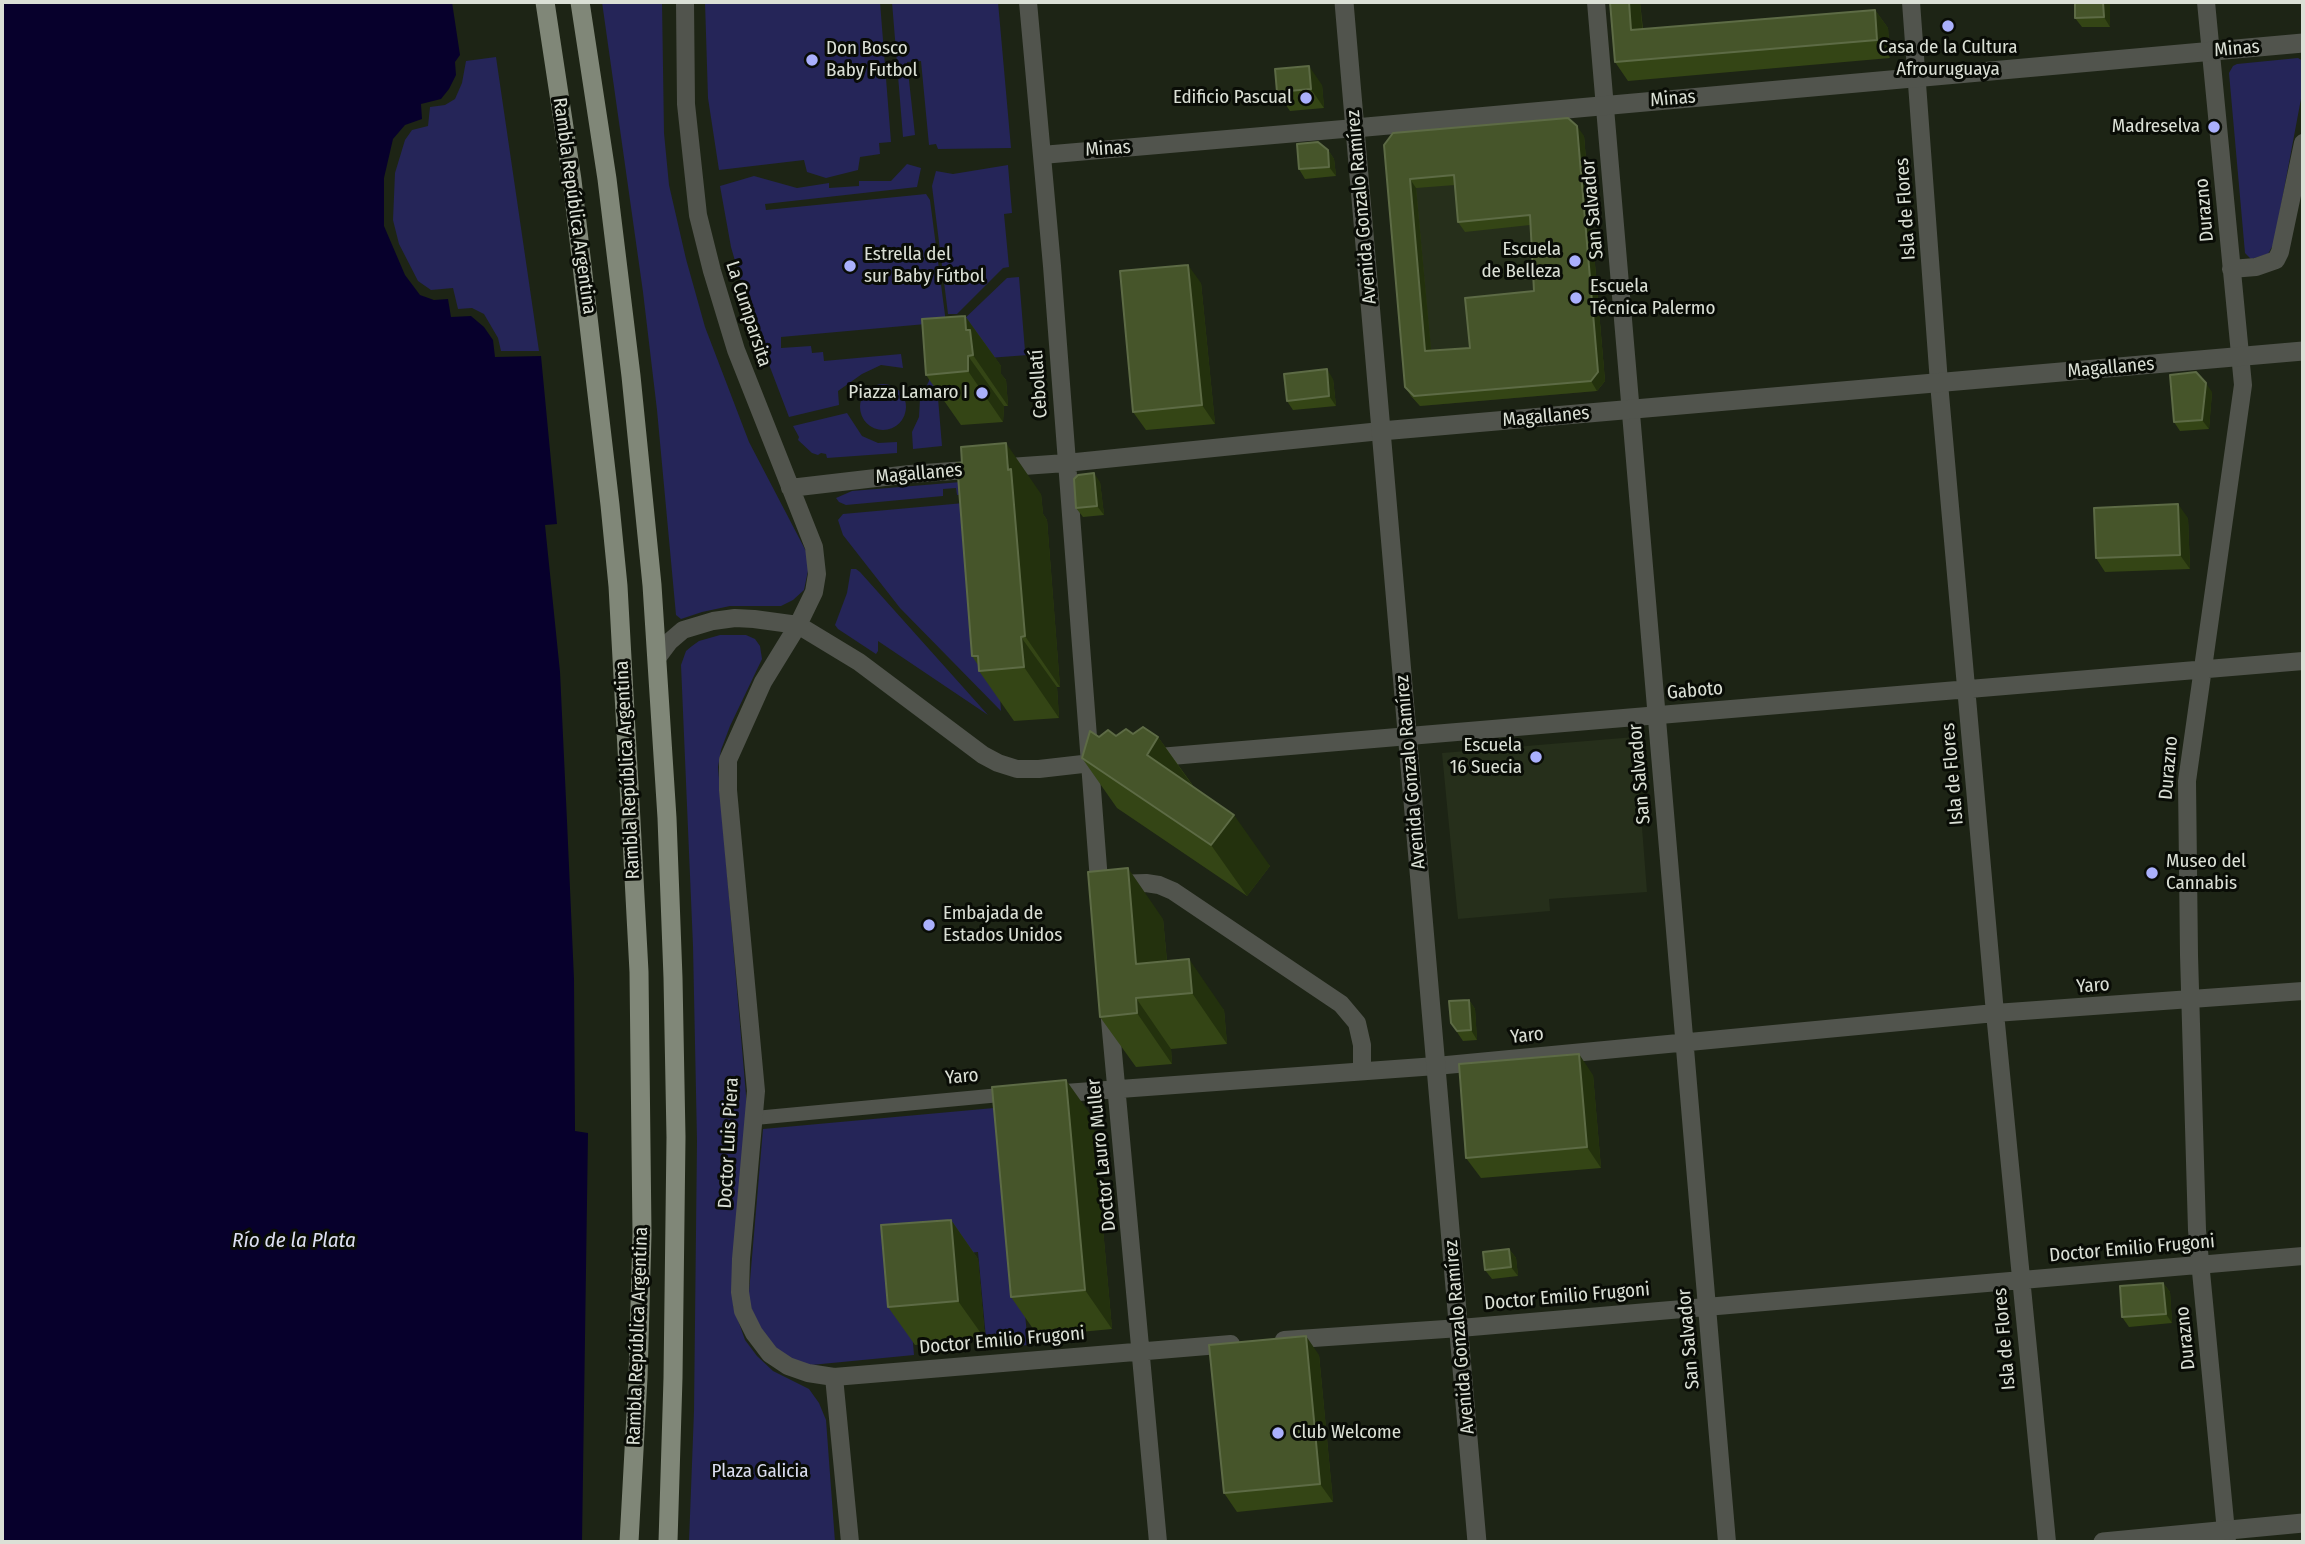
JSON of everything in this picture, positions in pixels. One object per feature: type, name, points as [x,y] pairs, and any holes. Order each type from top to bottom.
[{"type":"main road","name":"Rambla República Argentina","points":[[545,2],[572,180],[599,394],[618,586],[631,807],[639,972],[642,1234],[629,1542]]},
{"type":"main road","name":"Rambla República Argentina","points":[[580,2],[607,179],[629,363],[657,657],[674,978],[675,1272],[668,1542]]},
{"type":"street","name":"La Cumparsita","points":[[685,2],[686,104],[698,215],[736,350],[814,547],[817,574],[814,592],[798,625]]},
{"type":"street","name":"Cebollatí","points":[[1028,2],[1091,763]]},
{"type":"street","name":"Avenida Gonzalo Ramírez","points":[[1344,2],[1477,1542]]},
{"type":"street","name":"San Salvador","points":[[1596,2],[1727,1542]]},
{"type":"street","name":"Isla de Flores","points":[[1911,2],[1939,383],[2047,1542]]},
{"type":"street","name":"Durazno","points":[[2206,2],[2243,386],[2187,780],[2199,1264],[2227,1536]]},
{"type":"street","name":"Minas","points":[[1042,155],[2303,43]]},
{"type":"street","points":[[2231,269],[2256,267],[2276,260],[2303,143]]},
{"type":"street","name":"Magallanes","points":[[790,488],[910,474],[1066,463],[1381,431],[2303,352]]},
{"type":"street","points":[[657,657],[683,630],[713,621],[735,618],[798,625]]},
{"type":"street","name":"Gaboto","points":[[798,625],[859,662],[983,755],[998,764],[1017,769],[2303,661]]},
{"type":"street","name":"Doctor Luis Piera","points":[[798,625],[763,682],[728,760],[754,1068],[755,1118],[740,1292],[743,1311],[754,1333],[770,1354],[788,1366],[808,1373],[834,1377]]},
{"type":"street","points":[[1091,763],[1102,912]]},
{"type":"street","points":[[1100,885],[1146,883],[1173,891],[1341,1004],[1357,1023],[1363,1045],[1363,1071]]},
{"type":"street","name":"Yaro","points":[[755,1118],[1006,1094],[1116,1090],[1436,1066],[1996,1013],[2303,991]]},
{"type":"street","name":"Doctor Lauro Muller","points":[[1108,993],[1158,1542]]},
{"type":"street","name":"Doctor Emilio Frugoni","points":[[834,1377],[1142,1350],[1460,1328],[2303,1256]]},
{"type":"street","points":[[834,1377],[850,1542]]},
{"type":"street","points":[[2102,1542],[2227,1536],[2303,1523]]},
{"type":"shaded area","points":[[1574,127],[1584,136],[1605,381],[1597,391],[1420,406],[1411,396],[1391,155]]},
{"type":"shaded area","points":[[1635,737],[1647,892],[1549,899],[1550,911],[1458,919],[1442,753]]},
{"type":"green space","points":[[602,2],[662,2],[664,133],[669,185],[686,259],[705,327],[749,442],[808,555],[809,566],[804,590],[781,606],[730,606],[681,619],[676,615],[643,292]]},
{"type":"green space","points":[[705,2],[880,2],[891,142],[879,143],[880,154],[860,157],[858,170],[826,178],[807,172],[804,160],[719,170],[708,98]]},
{"type":"green space","points":[[892,2],[998,2],[1011,148],[938,149],[936,144],[929,145],[921,61],[907,62],[915,135],[903,137]]},
{"type":"green space","points":[[496,57],[539,351],[501,351],[498,338],[484,314],[472,308],[458,309],[453,288],[431,290],[418,281],[399,244],[393,220],[395,173],[405,140],[412,130],[428,126],[430,107],[445,105],[455,99],[462,83],[466,61]]},
{"type":"green space","points":[[2298,58],[2303,61],[2303,88],[2274,243],[2268,254],[2251,259],[2245,253],[2229,73],[2237,64]]},
{"type":"green space","points":[[907,164],[921,168],[917,187],[765,204],[766,210],[926,194],[930,200],[945,315],[945,319],[937,323],[781,337],[781,348],[811,346],[812,353],[823,352],[824,361],[901,354],[903,368],[881,365],[862,374],[838,391],[839,405],[789,417],[752,320],[731,247],[720,186],[754,176],[797,188],[829,183],[829,188],[859,186],[859,181],[891,181]]},
{"type":"green space","points":[[1008,165],[1012,213],[1004,214],[1009,267],[1003,268],[957,314],[948,314],[932,186],[936,171],[953,174]]},
{"type":"green space","points":[[1019,277],[1025,351],[1028,355],[935,362],[942,446],[913,449],[912,432],[919,417],[920,399],[929,381],[929,366],[937,345],[1007,278]]},
{"type":"green space","points":[[883,384],[899,391],[906,407],[899,423],[883,430],[867,423],[860,407],[867,391]]},
{"type":"green space","points":[[847,413],[862,436],[878,443],[897,442],[897,453],[827,458],[826,454],[812,453],[798,440],[793,426]]},
{"type":"green space","points":[[985,480],[987,493],[957,495],[956,488],[943,489],[943,496],[846,505],[836,498],[852,491]]},
{"type":"green space","points":[[986,501],[1001,711],[900,608],[843,535],[838,520],[843,514]]},
{"type":"green space","points":[[851,569],[860,572],[988,715],[878,641],[876,654],[838,629],[835,625],[847,593]]},
{"type":"green space","name":"Plaza Galicia","points":[[720,635],[746,635],[755,639],[760,646],[762,659],[730,726],[718,767],[747,1107],[733,1306],[745,1340],[757,1356],[773,1371],[809,1389],[819,1403],[826,1420],[835,1542],[689,1542],[694,1411],[697,1141],[693,946],[681,665],[686,651],[692,646]]},
{"type":"green space","points":[[1005,1107],[1028,1345],[987,1349],[978,1252],[906,1259],[914,1355],[811,1365],[789,1359],[763,1337],[749,1303],[749,1292],[763,1129]]},
{"type":"water","name":"Río de la Plata","points":[[2,2],[452,2],[460,55],[455,62],[456,75],[441,99],[421,104],[422,119],[405,125],[393,139],[384,178],[384,226],[405,275],[420,295],[434,300],[448,299],[451,317],[471,316],[484,327],[493,340],[495,357],[541,356],[557,524],[545,525],[560,672],[574,979],[575,1131],[588,1133],[582,1542],[2,1542]]},
{"type":"building","points":[[1610,2],[1629,2],[1631,30],[1875,10],[1877,40],[1615,62]]},
{"type":"building","points":[[2075,2],[2103,2],[2104,17],[2075,18]]},
{"type":"building","points":[[1309,66],[1311,89],[1277,92],[1275,69]]},
{"type":"building","points":[[1568,118],[1577,126],[1598,372],[1591,381],[1414,396],[1405,387],[1384,145],[1393,133]],"holes":[[[1454,175],[1458,222],[1530,215],[1534,291],[1465,298],[1470,348],[1425,351],[1410,179]]]},
{"type":"building","points":[[1318,142],[1328,150],[1329,167],[1299,169],[1297,144]]},
{"type":"building","points":[[1188,265],[1202,405],[1133,412],[1120,271]]},
{"type":"building","points":[[965,316],[973,355],[968,356],[968,371],[926,375],[922,319]]},
{"type":"building","points":[[1327,369],[1329,396],[1287,401],[1284,374]]},
{"type":"building","points":[[2196,372],[2206,383],[2202,420],[2174,422],[2170,375]]},
{"type":"building","points":[[1006,443],[1008,470],[1011,469],[1025,636],[1021,637],[1024,667],[979,671],[978,656],[972,656],[957,463],[962,463],[961,447]]},
{"type":"building","points":[[1094,473],[1097,506],[1076,508],[1074,479],[1078,475]]},
{"type":"building","points":[[2178,504],[2180,555],[2096,558],[2094,508]]},
{"type":"building","points":[[1143,727],[1158,737],[1147,755],[1234,815],[1211,845],[1082,758],[1090,731],[1099,737],[1108,730],[1116,736],[1126,729],[1133,734]]},
{"type":"building","points":[[1128,868],[1136,964],[1189,959],[1192,993],[1136,998],[1137,1013],[1100,1017],[1088,872]]},
{"type":"building","points":[[1469,1000],[1471,1030],[1457,1031],[1451,1023],[1449,1001]]},
{"type":"building","points":[[1579,1054],[1587,1147],[1466,1158],[1459,1064]]},
{"type":"building","points":[[1066,1080],[1085,1290],[1011,1297],[992,1087]]},
{"type":"building","points":[[951,1220],[958,1301],[888,1307],[881,1225]]},
{"type":"building","points":[[1509,1249],[1511,1267],[1485,1270],[1483,1252]]},
{"type":"building","points":[[2163,1283],[2166,1314],[2122,1317],[2120,1286]]},
{"type":"building","name":"Club Welcome","points":[[1306,1336],[1320,1484],[1224,1493],[1209,1345]]},
{"type":"place","name":"Casa de la Cultura Afrouruguaya","points":[[1948,26]]},
{"type":"place","name":"Don Bosco Baby Futbol","points":[[812,60]]},
{"type":"place","name":"Edificio Pascual","points":[[1306,98]]},
{"type":"place","name":"Madreselva","points":[[2214,127]]},
{"type":"place","name":"Escuela de Belleza","points":[[1575,261]]},
{"type":"place","name":"Estrella del sur Baby Fútbol","points":[[850,266]]},
{"type":"place","name":"Escuela Técnica Palermo","points":[[1576,298]]},
{"type":"place","name":"Piazza Lamaro I","points":[[982,393]]},
{"type":"place","name":"Escuela 16 Suecia","points":[[1536,757]]},
{"type":"place","name":"Museo del Cannabis","points":[[2152,873]]},
{"type":"place","name":"Embajada de Estados Unidos","points":[[929,925]]},
{"type":"place","name":"Club Welcome","points":[[1278,1433]]}]
